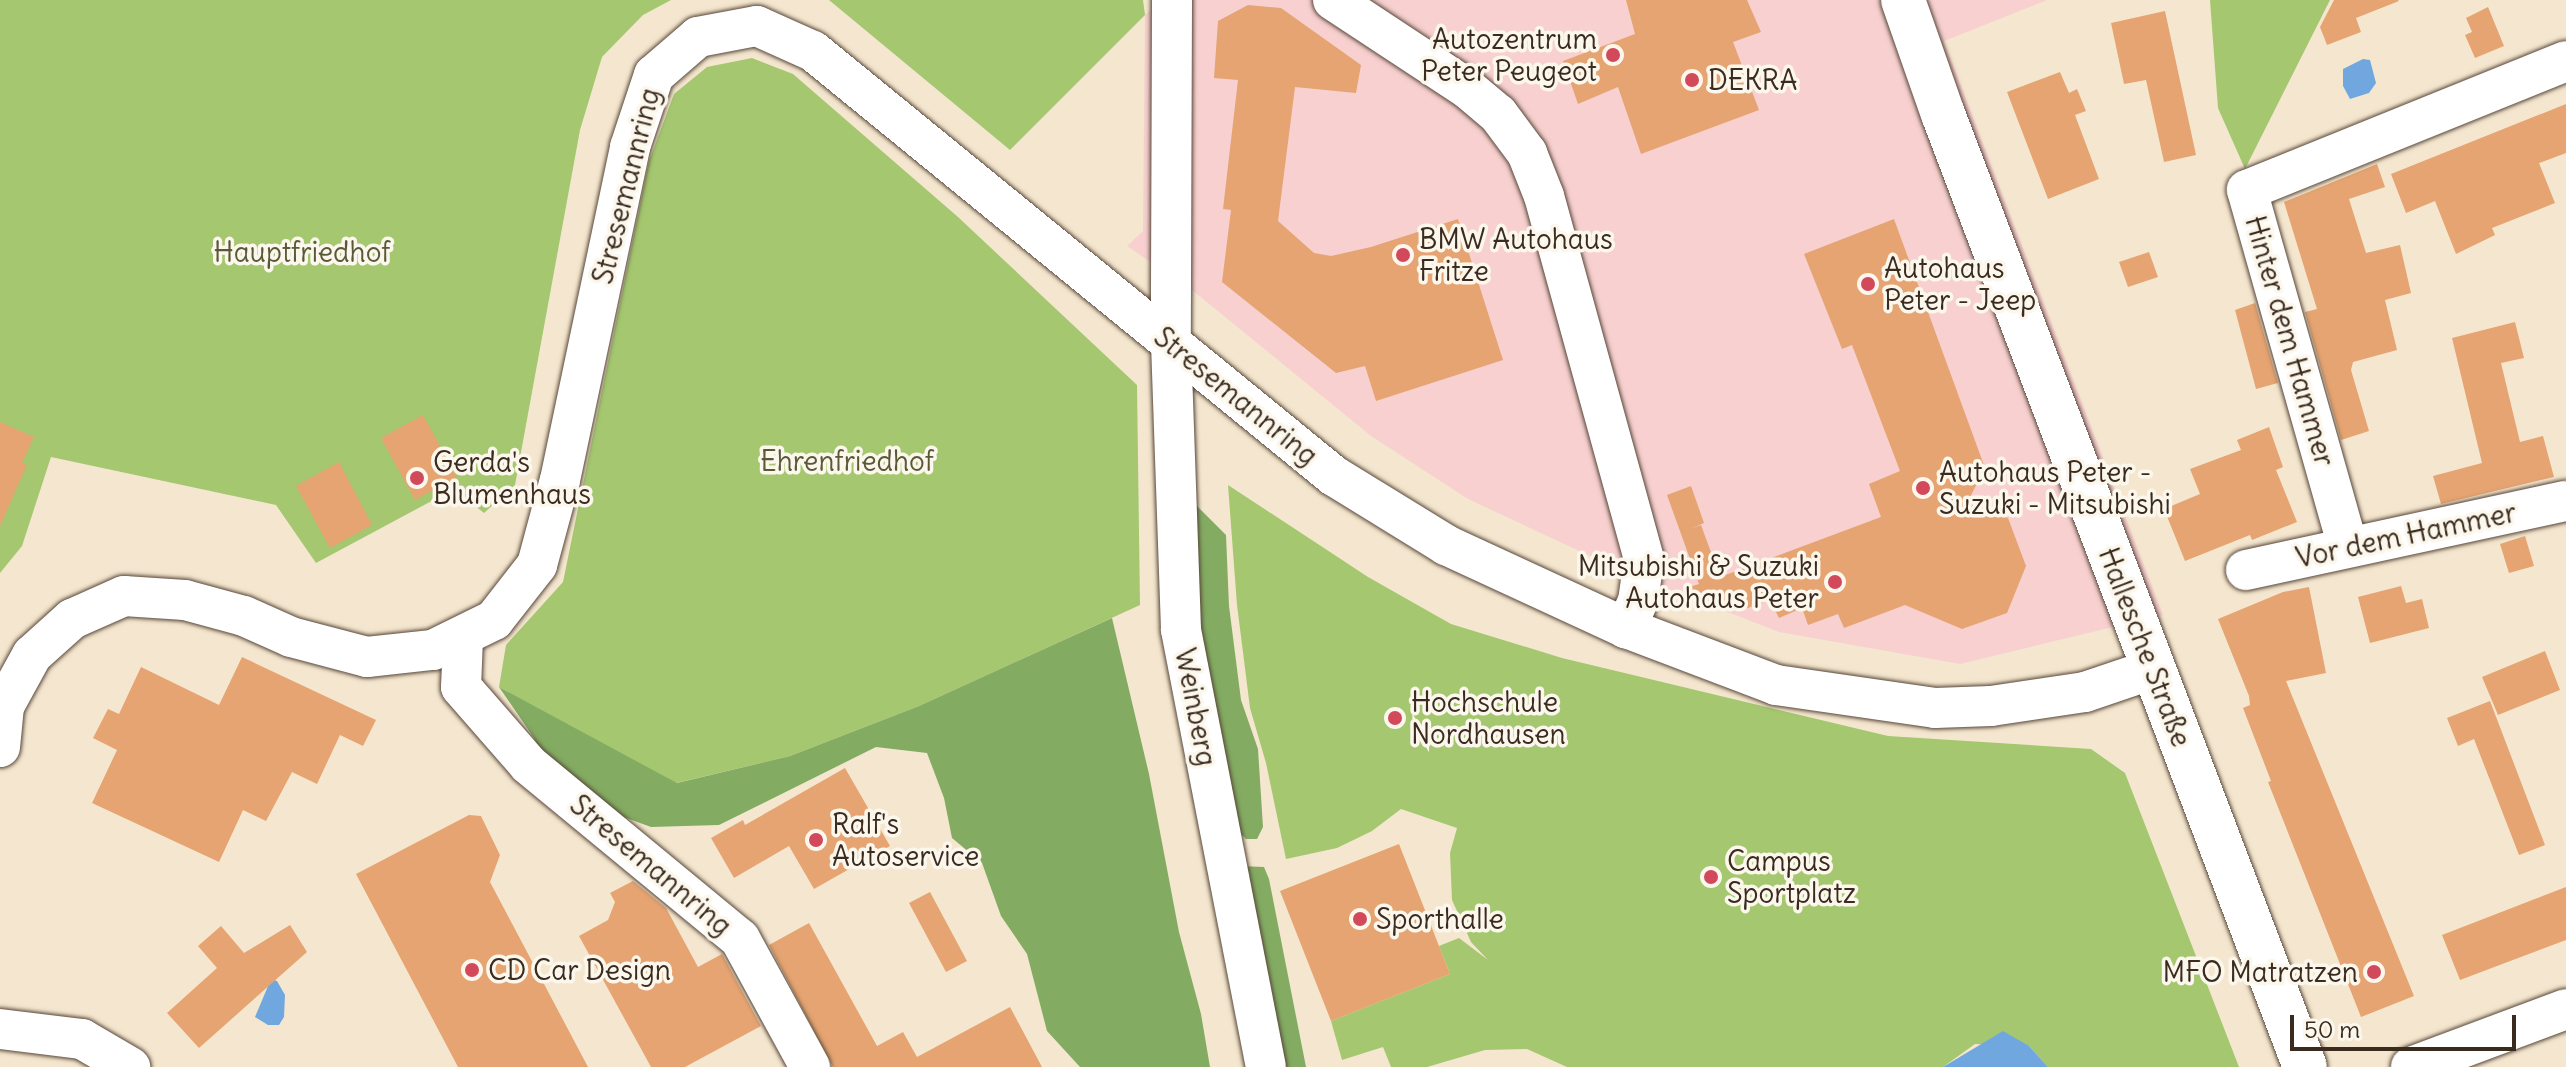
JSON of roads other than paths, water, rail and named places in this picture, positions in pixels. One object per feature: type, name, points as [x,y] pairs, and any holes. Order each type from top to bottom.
[{"type":"main road","name":"Hallesche Straße","points":[[1903,0],[2305,1067]]},
{"type":"street","points":[[1333,0],[1468,89],[1498,114],[1527,153],[1544,196],[1644,559],[1638,601],[1626,628]]},
{"type":"street","name":"Weinberg","points":[[1179,6],[1171,343],[1181,630],[1266,1067]]},
{"type":"street","name":"Stresemannring","points":[[0,747],[2,704],[32,655],[72,619],[124,596],[185,600],[244,616],[291,637],[367,657],[433,650],[463,638],[494,620],[537,565],[560,480],[630,147],[654,75],[698,37],[757,26],[813,51],[1334,476],[1446,545],[1626,628],[1776,685],[1935,708],[1991,706],[2085,692],[2153,669]]},
{"type":"street","name":"Hinter dem Hammer","points":[[2348,547],[2247,190],[2566,61]]},
{"type":"street","name":"Vor dem Hammer","points":[[2246,570],[2566,501]]},
{"type":"street","name":"Stresemannring","points":[[463,638],[461,687],[529,765],[740,939],[810,1067]]},
{"type":"street","points":[[2411,1067],[2566,1009]]},
{"type":"street","points":[[0,1029],[82,1039],[130,1067]]},
{"type":"water","points":[[2363,59],[2370,60],[2376,83],[2369,93],[2350,99],[2343,86],[2343,69]]},
{"type":"water","points":[[271,979],[277,981],[285,995],[284,1017],[279,1025],[268,1025],[255,1017]]},
{"type":"water","points":[[2003,1031],[2029,1046],[2048,1067],[1943,1067]]},
{"type":"place","name":"Autozentrum Peter Peugeot","points":[[1613,55]]},
{"type":"place","name":"DEKRA","points":[[1692,80]]},
{"type":"place","name":"BMW Autohaus Fritze","points":[[1403,255]]},
{"type":"place","name":"Autohaus Peter - Jeep","points":[[1868,284]]},
{"type":"place","name":"Gerda's Blumenhaus","points":[[417,478]]},
{"type":"place","name":"Autohaus Peter - Suzuki - Mitsubishi","points":[[1923,488]]},
{"type":"place","name":"Mitsubishi & Suzuki Autohaus Peter","points":[[1835,582]]},
{"type":"place","name":"Hochschule Nordhausen","points":[[1395,718]]},
{"type":"place","name":"Ralf's Autoservice","points":[[816,840]]},
{"type":"place","name":"Campus Sportplatz","points":[[1711,877]]},
{"type":"place","name":"Sporthalle","points":[[1360,919]]},
{"type":"place","name":"CD Car Design","points":[[472,970]]},
{"type":"place","name":"MFO Matratzen","points":[[2374,972]]},
{"type":"park label","name":"Hauptfriedhof","points":[[302,252]]},
{"type":"park label","name":"Ehrenfriedhof","points":[[847,461]]}]
